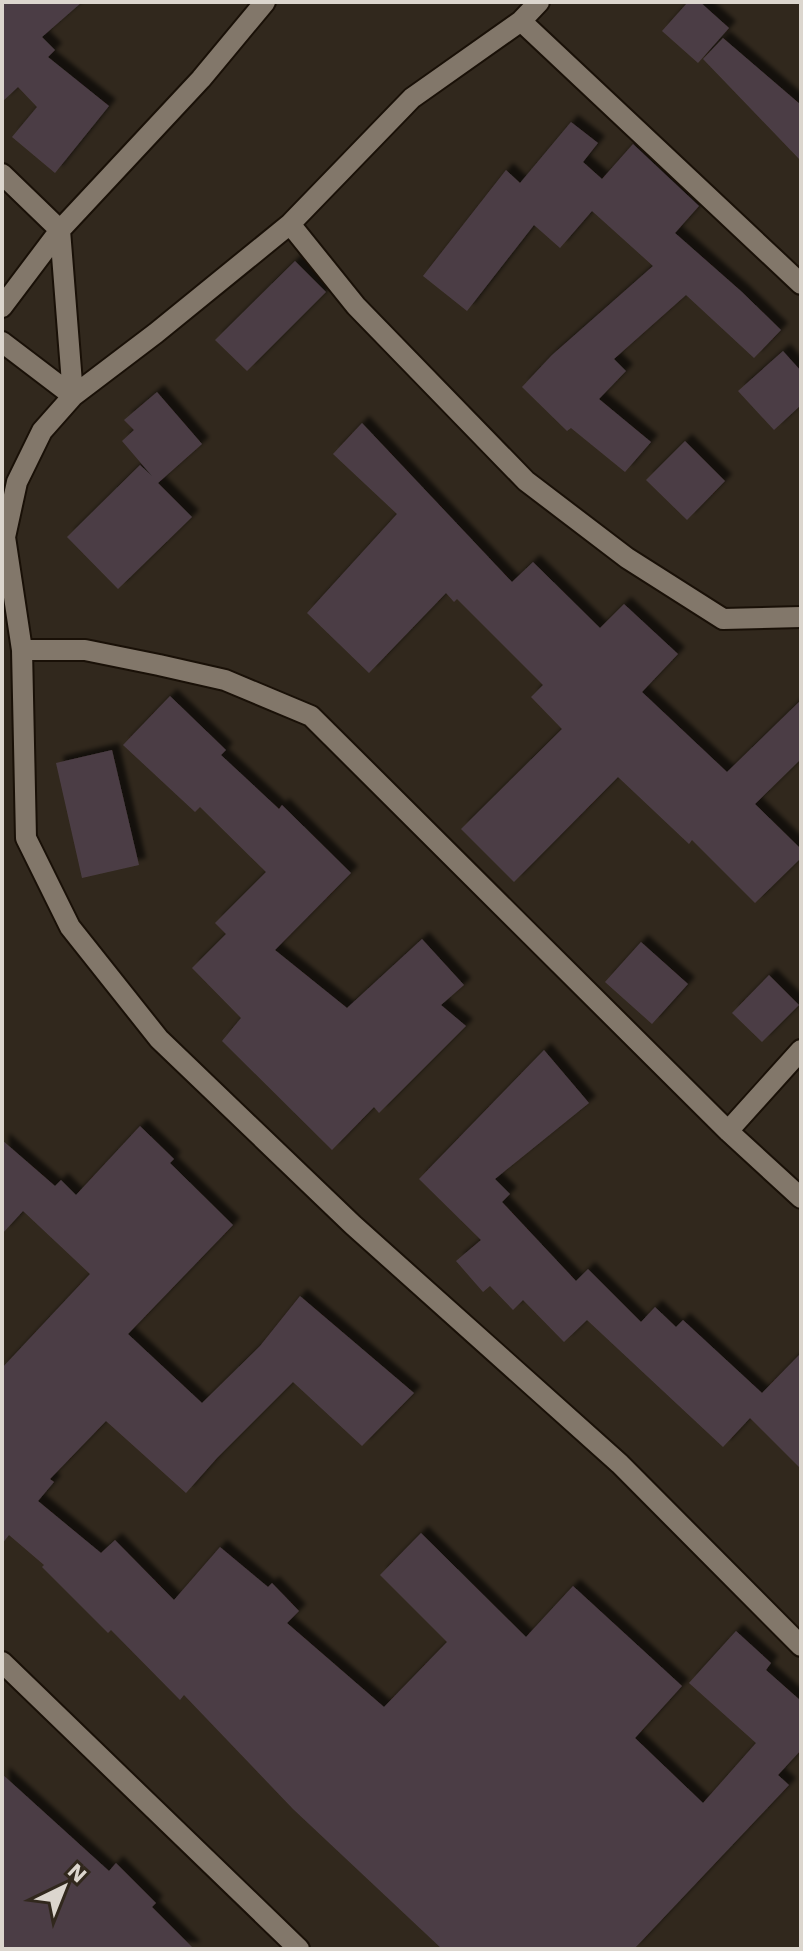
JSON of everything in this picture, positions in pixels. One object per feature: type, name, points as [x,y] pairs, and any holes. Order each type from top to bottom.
[{"type":"street","points":[[2,307],[60,230],[201,79],[265,2]]},
{"type":"street","points":[[539,2],[521,21],[412,98],[290,224],[73,396],[42,431],[17,482],[5,537],[22,650],[26,838],[70,927],[159,1039],[353,1225],[620,1464],[801,1646]]},
{"type":"street","points":[[521,21],[801,284]]},
{"type":"street","points":[[2,174],[60,230],[73,396]]},
{"type":"street","points":[[290,224],[356,306],[539,491],[627,558],[723,619],[801,617]]},
{"type":"street","points":[[2,342],[73,396]]},
{"type":"street","points":[[22,650],[85,650],[173,668],[225,680],[311,716],[728,1131],[801,1198]]},
{"type":"street","points":[[728,1131],[801,1050]]},
{"type":"street","points":[[2,1662],[299,1949]]},
{"type":"building","points":[[2,2],[82,2],[42,37],[55,50],[48,57],[109,106],[55,173],[12,137],[37,107],[18,87],[2,102]]},
{"type":"building","points":[[688,2],[700,2],[729,28],[698,63],[662,31]]},
{"type":"building","points":[[723,38],[801,105],[801,161],[703,59]]},
{"type":"building","points":[[571,122],[598,143],[583,162],[602,179],[633,144],[699,206],[675,233],[781,330],[754,358],[686,295],[614,359],[626,371],[599,399],[651,442],[625,472],[571,428],[567,431],[522,387],[552,355],[653,266],[592,211],[560,248],[534,225],[467,311],[423,276],[506,170],[520,183]]},
{"type":"building","points":[[295,261],[326,292],[247,371],[215,340]]},
{"type":"building","points":[[783,351],[801,371],[801,405],[774,430],[738,391]]},
{"type":"building","points":[[157,392],[202,444],[158,483],[192,517],[118,589],[67,537],[140,465],[152,476],[122,441],[134,430],[124,420]]},
{"type":"building","points":[[362,423],[512,582],[533,562],[600,628],[624,604],[678,654],[642,692],[727,772],[801,700],[801,759],[755,804],[801,849],[801,858],[755,903],[692,840],[689,844],[618,777],[514,882],[461,829],[562,729],[531,697],[543,685],[457,599],[454,602],[446,593],[369,673],[307,613],[397,514],[333,454]]},
{"type":"building","points":[[685,441],[725,481],[687,520],[646,480]]},
{"type":"building","points":[[170,696],[226,750],[221,755],[279,809],[282,805],[351,873],[275,950],[347,1008],[422,939],[464,985],[441,1005],[466,1026],[379,1113],[374,1107],[332,1150],[222,1041],[241,1018],[192,968],[226,934],[215,923],[266,872],[200,807],[195,812],[123,745]]},
{"type":"building","points":[[112,750],[139,865],[82,878],[56,763]]},
{"type":"building","points":[[641,942],[688,984],[652,1024],[605,982]]},
{"type":"building","points":[[769,975],[799,1005],[762,1042],[732,1013]]},
{"type":"building","points":[[544,1050],[589,1103],[495,1179],[510,1194],[502,1202],[576,1281],[588,1269],[641,1322],[655,1307],[676,1327],[683,1320],[762,1393],[801,1353],[801,1469],[750,1418],[723,1447],[587,1320],[564,1342],[523,1300],[513,1310],[490,1286],[483,1292],[456,1261],[481,1240],[419,1179]]},
{"type":"building","points":[[140,1126],[174,1159],[170,1163],[233,1225],[128,1334],[202,1403],[260,1346],[300,1296],[414,1393],[362,1446],[293,1382],[186,1493],[106,1421],[50,1479],[54,1482],[38,1501],[101,1553],[115,1540],[174,1600],[220,1547],[268,1587],[272,1583],[299,1611],[287,1623],[384,1707],[447,1642],[380,1575],[421,1533],[526,1637],[573,1586],[682,1686],[635,1738],[703,1803],[756,1743],[689,1683],[736,1631],[771,1663],[766,1670],[801,1701],[801,1750],[778,1775],[789,1785],[634,1949],[442,1949],[293,1809],[184,1695],[180,1700],[111,1630],[108,1633],[42,1567],[44,1565],[9,1535],[2,1544],[2,1368],[90,1274],[23,1211],[2,1234],[2,1140],[55,1186],[61,1180],[76,1195]]},
{"type":"building","points":[[2,1774],[109,1871],[116,1863],[156,1903],[152,1907],[194,1949],[2,1949]]}]
